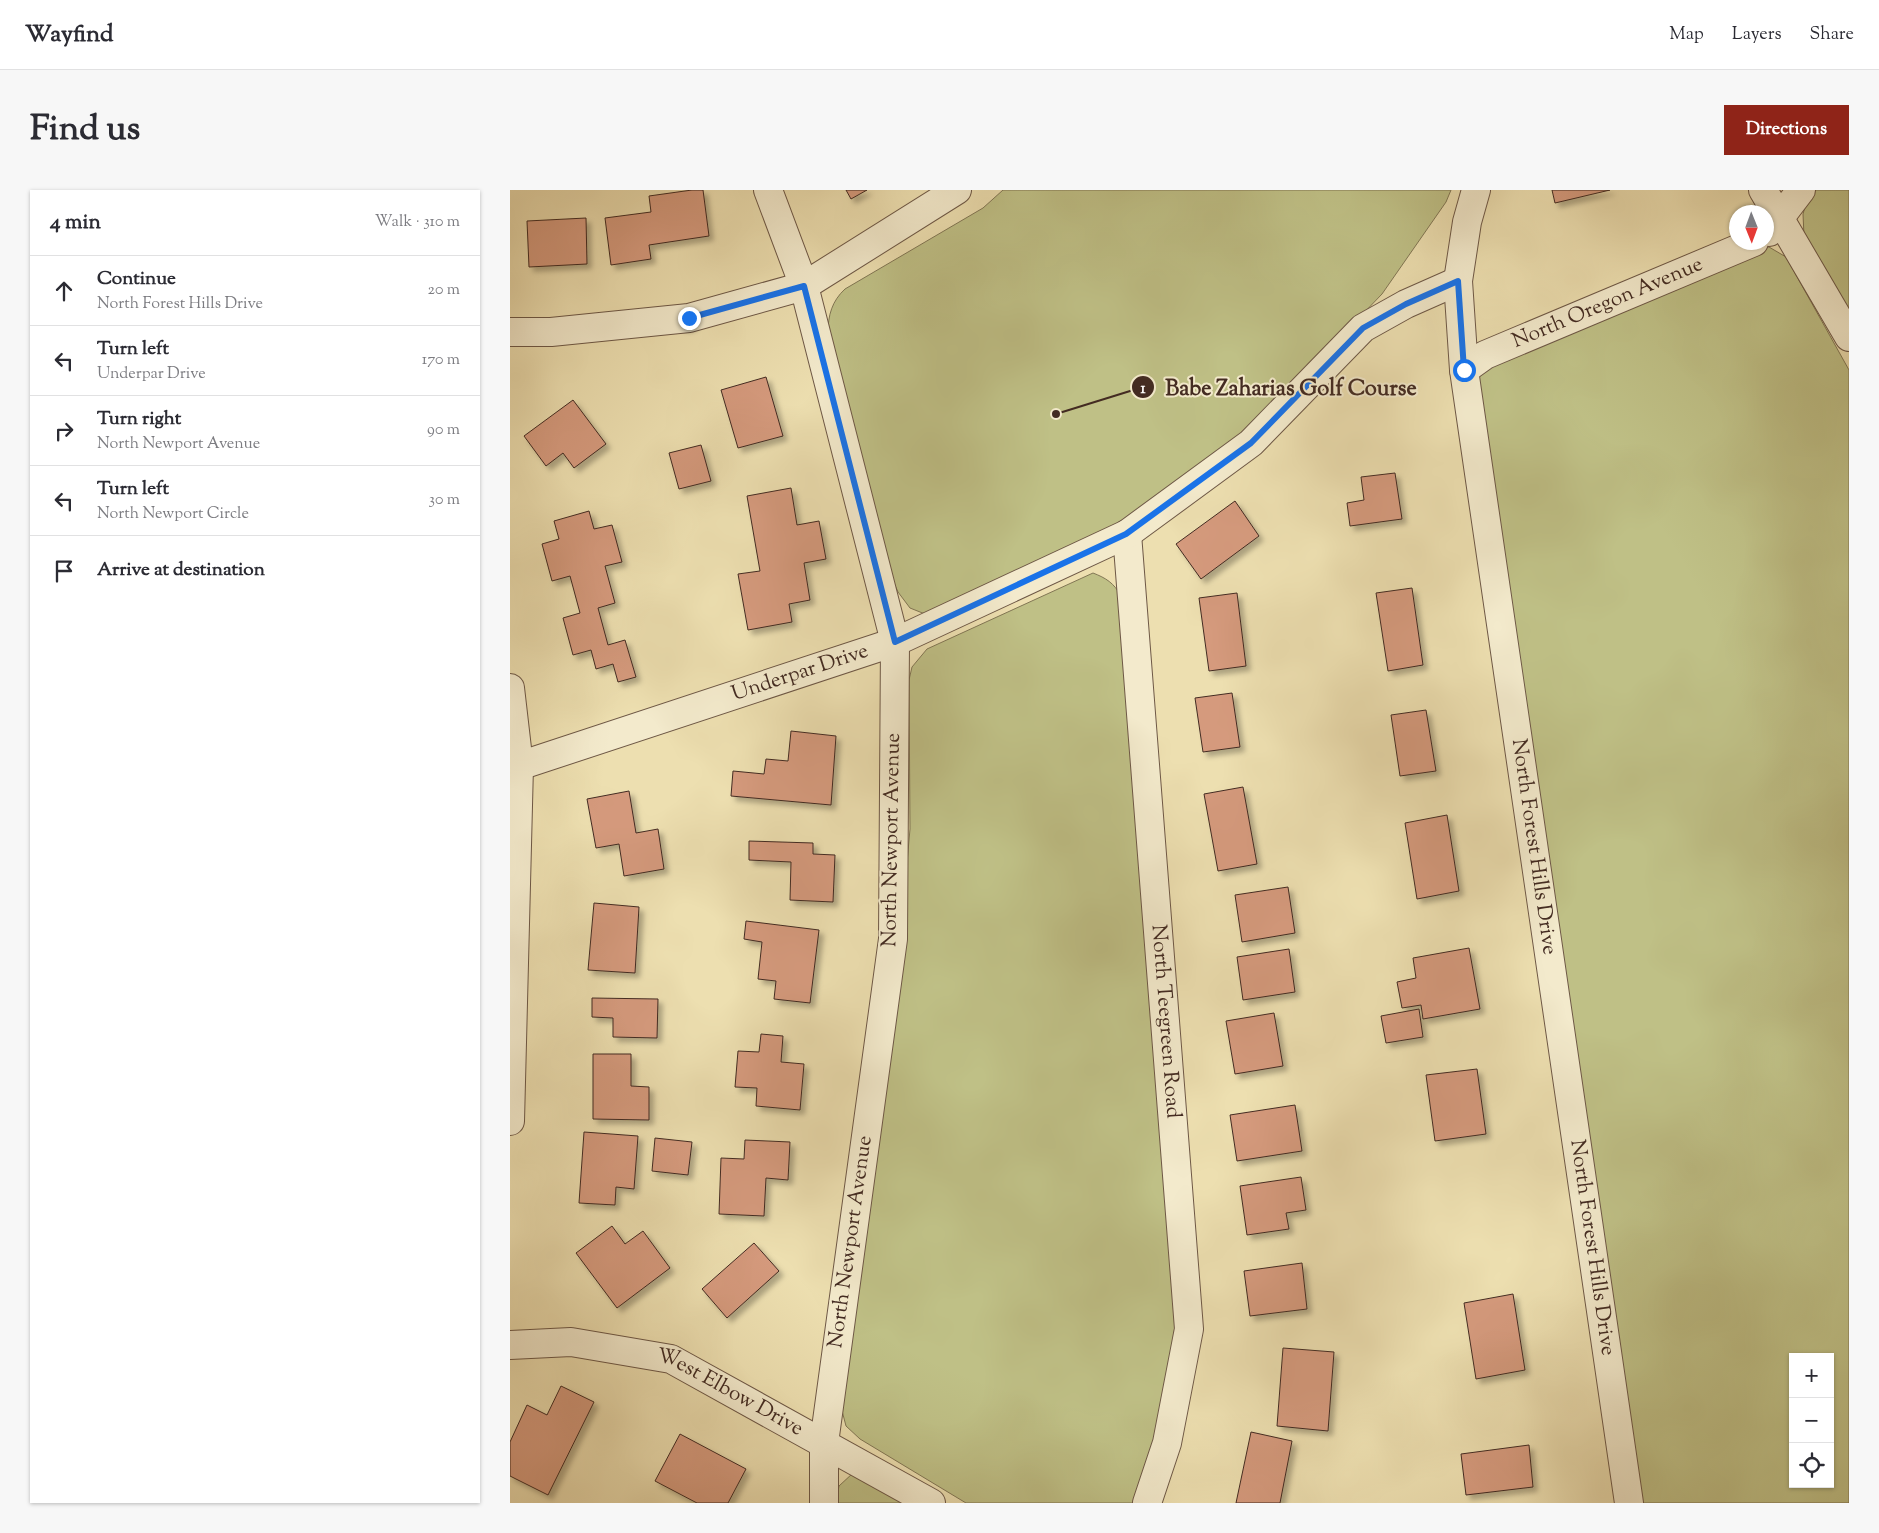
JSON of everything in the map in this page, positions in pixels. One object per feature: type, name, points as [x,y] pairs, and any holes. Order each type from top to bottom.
[{"type":"street","name":"North Newport Avenue","points":[[768,190],[804,286],[895,642],[893,939],[824,1443],[824,1503]]},
{"type":"street","points":[[510,332],[551,332],[689,318],[804,286],[957,190]]},
{"type":"street","name":"North Forest Hills Drive","points":[[1476,190],[1467,222],[1458,281],[1464,370],[1629,1503]]},
{"type":"street","points":[[1763,190],[1767,205]]},
{"type":"street","points":[[1774,226],[1801,190]]},
{"type":"street","points":[[1774,228],[1849,337]]},
{"type":"street","name":"North Oregon Avenue","points":[[1464,370],[1485,355],[1735,250]]},
{"type":"street","name":"Underpar Drive","points":[[519,766],[895,642],[1126,534],[1251,443],[1363,328],[1406,304],[1458,281]]},
{"type":"street","name":"North Teegreen Road","points":[[1126,534],[1189,1329],[1167,1443],[1147,1503]]},
{"type":"street","points":[[510,688],[519,766],[510,1121]]},
{"type":"street","name":"West Elbow Drive","points":[[510,1345],[571,1342],[671,1359],[931,1503]]},
{"type":"green space","points":[[1003,190],[1451,190],[1446,202],[1382,294],[1308,371],[1218,457],[1081,550],[925,614],[910,608],[898,592],[890,574],[828,333],[829,320],[834,303],[845,289],[983,208]]},
{"type":"green space","points":[[1810,190],[1849,190],[1849,313],[1804,236],[1803,214]]},
{"type":"green space","points":[[1730,250],[1774,250],[1786,257],[1849,370],[1849,1503],[1639,1503],[1474,375]]},
{"type":"green space","points":[[1093,573],[1109,582],[1121,596],[1176,1317],[1169,1375],[1159,1429],[1135,1503],[966,1503],[860,1439],[846,1426],[840,1403],[907,863],[910,829],[909,680],[912,667],[927,649]]},
{"type":"green space","points":[[853,1473],[914,1503],[836,1503],[839,1486]]},
{"type":"building","points":[[703,190],[709,236],[649,245],[651,259],[611,265],[605,218],[651,212],[649,196]]},
{"type":"building","points":[[846,190],[867,190],[851,199]]},
{"type":"building","points":[[1552,190],[1610,190],[1555,203]]},
{"type":"building","points":[[586,218],[587,264],[529,267],[527,221]]},
{"type":"building","points":[[766,377],[783,436],[738,448],[721,390]]},
{"type":"building","points":[[573,400],[606,444],[574,468],[563,453],[546,466],[524,436]]},
{"type":"building","points":[[701,445],[711,481],[679,489],[669,453]]},
{"type":"building","points":[[1395,473],[1402,519],[1350,526],[1347,503],[1364,500],[1361,477]]},
{"type":"building","points":[[791,488],[797,525],[819,521],[826,559],[804,563],[810,600],[789,604],[792,622],[748,630],[738,574],[760,571],[747,496]]},
{"type":"building","points":[[1235,501],[1259,536],[1201,579],[1176,544]]},
{"type":"building","points":[[589,511],[594,529],[612,525],[622,562],[605,566],[615,603],[598,608],[608,645],[625,640],[636,677],[618,682],[613,664],[596,669],[591,650],[573,655],[563,618],[580,613],[570,576],[552,581],[542,544],[559,539],[554,521]]},
{"type":"building","points":[[1412,588],[1423,665],[1388,671],[1376,593]]},
{"type":"building","points":[[1237,593],[1246,666],[1209,671],[1199,598]]},
{"type":"building","points":[[1232,693],[1240,747],[1203,752],[1195,698]]},
{"type":"building","points":[[1426,710],[1436,771],[1400,776],[1391,715]]},
{"type":"building","points":[[791,731],[836,736],[831,805],[731,796],[733,771],[764,774],[766,759],[788,761]]},
{"type":"building","points":[[1243,787],[1257,864],[1218,871],[1204,794]]},
{"type":"building","points":[[629,791],[636,833],[658,829],[664,869],[624,876],[619,844],[596,848],[587,799]]},
{"type":"building","points":[[1447,815],[1459,891],[1417,899],[1405,823]]},
{"type":"building","points":[[749,841],[813,843],[813,854],[835,855],[833,902],[790,900],[791,862],[749,860]]},
{"type":"building","points":[[1288,887],[1295,933],[1242,942],[1235,895]]},
{"type":"building","points":[[594,903],[639,907],[635,973],[588,970]]},
{"type":"building","points":[[746,921],[819,930],[810,1003],[774,999],[776,981],[758,979],[762,942],[744,939]]},
{"type":"building","points":[[1469,948],[1480,1009],[1423,1019],[1421,1005],[1402,1008],[1397,982],[1416,978],[1413,958]]},
{"type":"building","points":[[1289,949],[1295,992],[1243,1000],[1237,957]]},
{"type":"building","points":[[592,998],[658,999],[657,1038],[613,1037],[613,1018],[592,1017]]},
{"type":"building","points":[[1419,1009],[1423,1037],[1386,1043],[1381,1016]]},
{"type":"building","points":[[1274,1013],[1283,1066],[1235,1074],[1226,1021]]},
{"type":"building","points":[[761,1034],[783,1036],[781,1062],[804,1064],[800,1110],[756,1106],[757,1088],[735,1087],[738,1051],[759,1052]]},
{"type":"building","points":[[593,1054],[631,1054],[631,1086],[649,1087],[649,1120],[593,1119]]},
{"type":"building","points":[[1477,1069],[1486,1134],[1435,1141],[1426,1075]]},
{"type":"building","points":[[1295,1105],[1302,1151],[1237,1161],[1230,1115]]},
{"type":"building","points":[[584,1132],[638,1136],[634,1189],[616,1187],[615,1205],[579,1203]]},
{"type":"building","points":[[655,1138],[692,1142],[688,1175],[652,1171]]},
{"type":"building","points":[[745,1140],[790,1142],[788,1180],[766,1178],[764,1216],[719,1214],[721,1158],[744,1159]]},
{"type":"building","points":[[1301,1177],[1306,1210],[1286,1213],[1289,1229],[1247,1235],[1240,1186]]},
{"type":"building","points":[[612,1226],[625,1244],[643,1231],[670,1268],[617,1308],[576,1253]]},
{"type":"building","points":[[754,1243],[779,1271],[727,1318],[702,1289]]},
{"type":"building","points":[[1302,1263],[1307,1309],[1250,1316],[1244,1271]]},
{"type":"building","points":[[1513,1294],[1525,1370],[1476,1379],[1464,1303]]},
{"type":"building","points":[[1283,1348],[1334,1352],[1328,1431],[1277,1426]]},
{"type":"building","points":[[561,1386],[594,1402],[548,1495],[510,1476],[510,1442],[527,1405],[547,1415]]},
{"type":"building","points":[[1251,1432],[1292,1441],[1280,1503],[1236,1503]]},
{"type":"building","points":[[680,1434],[746,1469],[728,1503],[697,1503],[655,1481]]},
{"type":"building","points":[[1529,1445],[1533,1487],[1466,1495],[1461,1454]]},
{"type":"place","name":"Babe Zaharias Golf Course","points":[[1056,414]]},
{"type":"route","points":[[689,318],[804,286],[895,642],[1126,534],[1251,443],[1363,328],[1406,304],[1458,281],[1464,370]]}]
